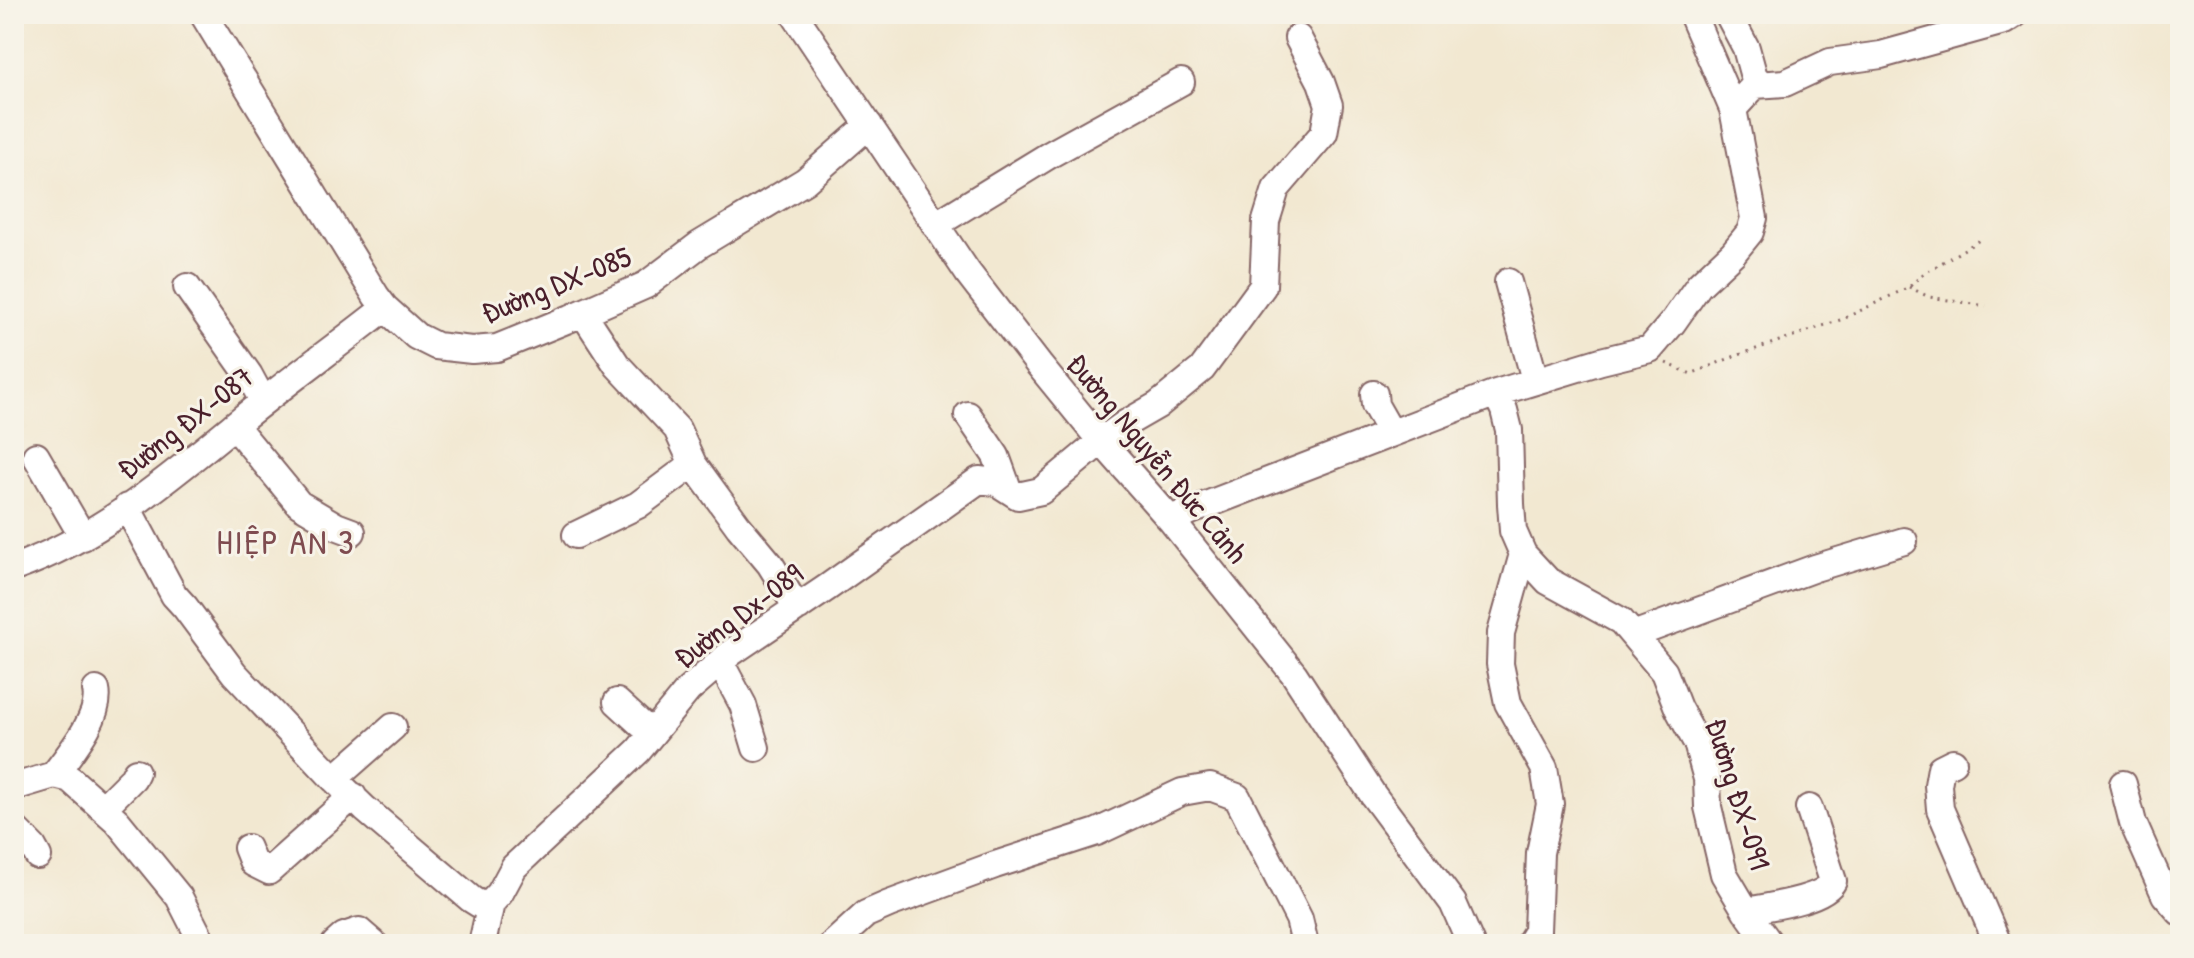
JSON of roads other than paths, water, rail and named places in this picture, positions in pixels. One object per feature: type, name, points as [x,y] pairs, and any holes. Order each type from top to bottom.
[{"type":"street","name":"Đường DX-085","points":[[203,14],[385,308],[416,336],[436,346],[472,350],[497,348],[646,285],[699,245],[805,181],[869,125]]},
{"type":"street","name":"Đường Nguyễn Đức Cảnh","points":[[794,14],[968,273],[1039,365],[1170,519],[1294,674],[1373,795],[1453,903],[1471,944]]},
{"type":"street","points":[[1170,519],[1496,393],[1650,349],[1699,285],[1750,232],[1754,218],[1733,109],[1692,14]]},
{"type":"street","points":[[1728,14],[1746,48],[1754,77],[1762,84]]},
{"type":"street","points":[[1733,109],[1755,85],[1785,83],[1830,62],[1881,55],[2004,21],[2015,14]]},
{"type":"street","name":"Đường Dx-089","points":[[482,944],[491,903],[514,867],[638,751],[688,690],[732,652],[979,480],[996,482],[1018,496],[1041,491],[1101,441],[1158,405],[1202,369],[1263,286],[1266,221],[1276,189],[1324,133],[1329,105],[1298,38]]},
{"type":"street","points":[[935,225],[1051,154],[1181,82]]},
{"type":"street","points":[[1508,282],[1535,380]]},
{"type":"street","points":[[187,287],[249,375],[263,401]]},
{"type":"street","name":"Đường ĐX-087","points":[[14,568],[83,537],[127,507],[385,308]]},
{"type":"street","points":[[583,313],[617,365],[677,429],[693,464],[799,607]]},
{"type":"street","name":"Đường ĐX-091","points":[[1496,393],[1509,430],[1513,531],[1523,554],[1548,581],[1621,621],[1664,672],[1678,708],[1697,743],[1707,779],[1708,807],[1724,874],[1770,944]]},
{"type":"street","points":[[1374,394],[1375,405],[1391,433]]},
{"type":"street","points":[[968,415],[996,456],[1008,489]]},
{"type":"street","points":[[234,425],[299,504],[352,532]]},
{"type":"street","points":[[36,456],[83,537]]},
{"type":"street","points":[[576,535],[638,505],[693,464]]},
{"type":"street","points":[[127,507],[174,595],[234,673],[365,809],[471,899],[479,904],[491,903]]},
{"type":"street","points":[[1633,635],[1815,568],[1904,541]]},
{"type":"street","points":[[1523,554],[1501,633],[1500,664],[1508,703],[1544,768],[1550,804],[1540,853],[1537,931],[1529,944]]},
{"type":"street","points":[[720,662],[743,705],[756,748]]},
{"type":"street","points":[[54,775],[78,742],[97,707],[96,690]]},
{"type":"street","points":[[617,702],[642,725],[655,730]]},
{"type":"street","points":[[247,848],[253,863],[269,871],[344,788],[393,727]]},
{"type":"street","points":[[1953,762],[1941,768],[1938,785],[1940,809],[1998,944]]},
{"type":"street","points":[[103,808],[136,772]]},
{"type":"street","points":[[14,787],[54,775],[70,779],[117,821],[179,897],[203,944]]},
{"type":"street","points":[[2123,784],[2139,838],[2165,895],[2180,912]]},
{"type":"street","points":[[833,944],[866,914],[889,904],[1097,832],[1182,792],[1210,787],[1237,797],[1299,919],[1305,944]]},
{"type":"street","points":[[1746,911],[1801,899],[1831,886],[1833,881],[1809,808]]},
{"type":"street","points":[[14,828],[38,856]]},
{"type":"street","points":[[335,944],[344,936],[359,931],[374,944]]},
{"type":"district","name":"HIỆP AN 3","points":[[286,542]]}]
